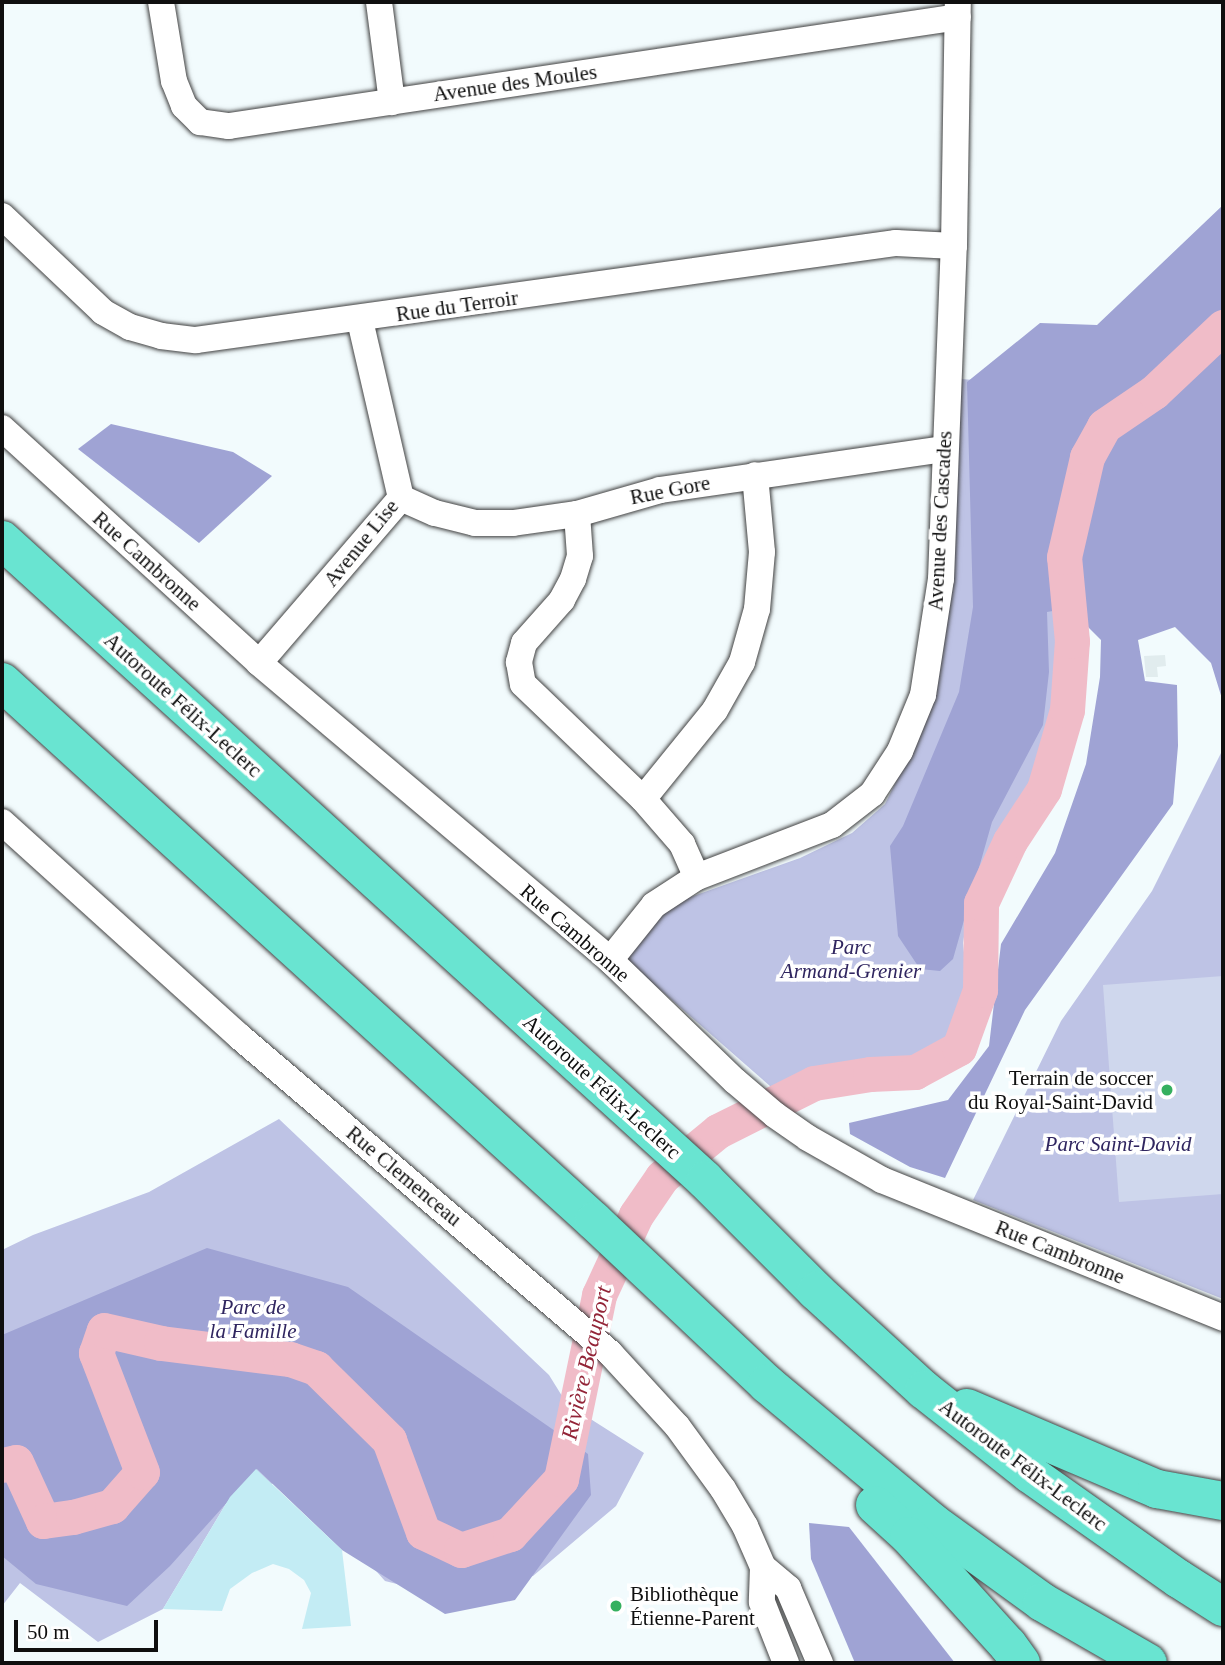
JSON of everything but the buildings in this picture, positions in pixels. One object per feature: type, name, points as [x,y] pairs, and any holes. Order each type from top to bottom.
[{"type":"highway","name":"Autoroute Félix-Leclerc","points":[[2,540],[705,1180],[816,1290],[924,1390],[1030,1474],[1179,1579],[1223,1606]]},
{"type":"highway","points":[[2,682],[594,1222],[767,1384],[932,1522],[1042,1602],[1148,1663]]},
{"type":"highway","points":[[767,1384],[804,1437],[909,1536],[1008,1645],[1021,1663]]},
{"type":"highway","points":[[924,1390],[1157,1489],[1223,1502]]},
{"type":"street","name":"Avenue des Moules","points":[[161,2],[174,81],[184,106],[200,122],[229,126],[958,10]]},
{"type":"street","points":[[379,2],[392,102]]},
{"type":"street","name":"Avenue des Cascades","points":[[610,960],[654,905],[696,877],[832,825],[872,794],[900,751],[923,695],[941,579],[954,246],[958,10]]},
{"type":"street","name":"Rue du Terroir","points":[[2,216],[103,312],[130,327],[160,336],[196,340],[360,320],[896,243],[954,246]]},
{"type":"street","name":"Avenue Lise","points":[[259,663],[401,498],[360,320]]},
{"type":"street","name":"Rue Cambronne","points":[[2,428],[259,663],[610,960],[735,1081],[775,1115],[808,1138],[882,1180],[1223,1318]]},
{"type":"street","name":"Rue Gore","points":[[401,498],[435,513],[475,523],[513,523],[577,514],[660,490],[944,449]]},
{"type":"street","points":[[643,799],[715,710],[742,662],[757,609],[762,552],[755,475]]},
{"type":"street","points":[[577,514],[580,556],[573,579],[562,600],[524,643],[519,662],[523,684],[643,799],[682,844],[696,877]]},
{"type":"street","name":"Rue Clemenceau","points":[[2,822],[240,1037],[610,1353],[677,1426],[746,1526],[763,1567],[762,1602],[786,1663]]},
{"type":"street","name":"Rue Clemenceau","points":[[763,1567],[788,1588],[820,1663]]},
{"type":"green space","points":[[1223,205],[1223,702],[1211,663],[1175,627],[1138,640],[1145,681],[1177,685],[1178,746],[1173,804],[1025,1010],[945,1178],[910,1167],[850,1134],[849,1123],[948,1100],[989,1046],[1001,944],[1055,853],[1086,764],[1100,677],[1101,640],[1069,608],[1047,612],[1049,672],[1043,725],[992,822],[953,959],[940,971],[920,969],[898,936],[890,846],[903,826],[959,692],[973,607],[967,382],[1040,323],[1097,325]]},
{"type":"green space","name":"Parc Armand-Grenier","points":[[950,378],[1034,385],[1058,565],[1062,665],[1059,715],[1043,760],[995,842],[970,900],[963,943],[966,971],[962,1009],[954,1030],[938,1050],[892,1068],[823,1074],[771,1087],[625,959],[671,904],[800,858],[852,833],[885,804],[918,737]]},
{"type":"green space","points":[[111,424],[233,452],[272,476],[199,543],[78,449]]},
{"type":"green space","name":"Parc Saint-David","points":[[1223,749],[1223,1299],[973,1200],[1061,1021],[1152,891]]},
{"type":"green space","name":"Terrain de soccer du Royal-Saint-David","points":[[1223,976],[1223,1194],[1119,1202],[1103,985]]},
{"type":"green space","name":"Parc de la Famille","points":[[279,1119],[549,1375],[567,1404],[644,1453],[616,1506],[533,1576],[441,1595],[385,1581],[293,1477],[230,1497],[163,1609],[98,1642],[20,1583],[2,1606],[2,1250],[33,1235],[149,1192]]},
{"type":"green space","name":"Parc de la Famille","points":[[207,1248],[348,1287],[588,1454],[591,1495],[515,1600],[445,1614],[342,1550],[257,1469],[170,1566],[127,1606],[36,1584],[2,1556],[2,1335]]},
{"type":"green space","points":[[809,1523],[849,1527],[955,1663],[855,1663],[811,1559]]},
{"type":"sand","points":[[256,1469],[342,1550],[351,1626],[302,1629],[311,1593],[304,1580],[289,1569],[273,1564],[252,1573],[230,1589],[222,1611],[163,1609],[230,1497]]},
{"type":"shaded area","points":[[1165,655],[1166,666],[1157,667],[1158,677],[1146,677],[1144,656]]},
{"type":"waterway","name":"Rivière Beauport","points":[[2,1465],[16,1462],[43,1521],[73,1517],[112,1506],[142,1472],[96,1353],[104,1330],[161,1343],[290,1359],[316,1368],[389,1440],[423,1532],[461,1550],[510,1534],[561,1479],[599,1295],[636,1215],[662,1177],[718,1131],[814,1083],[870,1074],[915,1072],[959,1048],[980,990],[981,903],[1010,841],[1044,789],[1067,710],[1072,641],[1064,557],[1087,457],[1104,426],[1154,392],[1223,327]]},
{"type":"place","name":"Terrain de soccer du Royal-Saint-David","points":[[1167,1090]]},
{"type":"place","name":"Bibliothèque Étienne-Parent","points":[[616,1606]]}]
